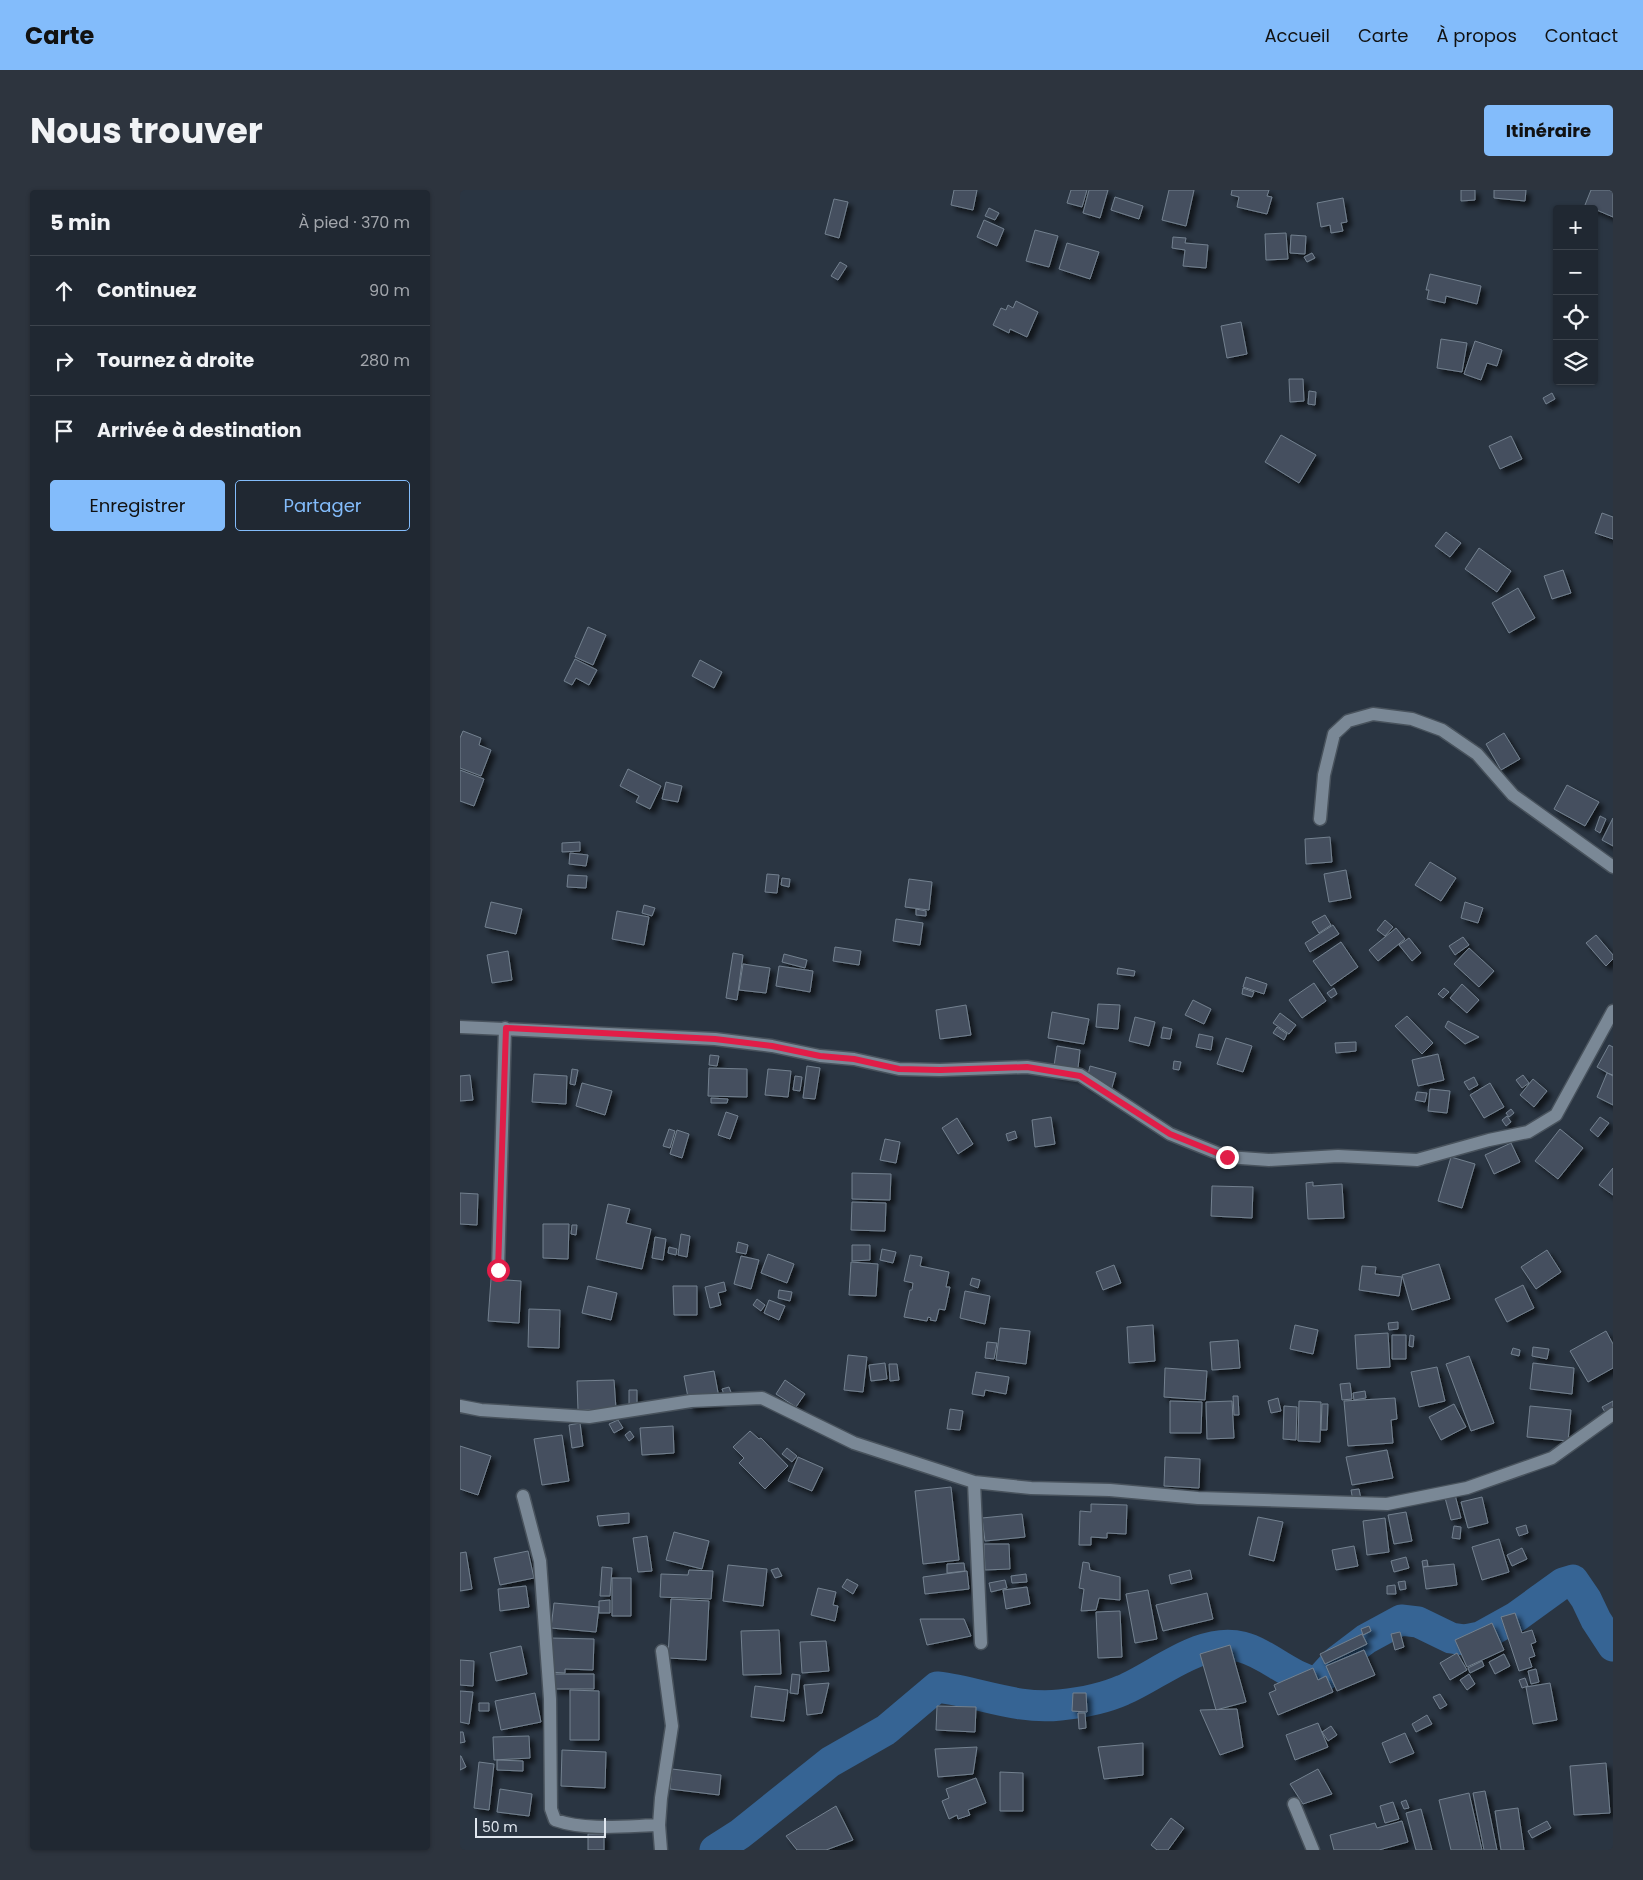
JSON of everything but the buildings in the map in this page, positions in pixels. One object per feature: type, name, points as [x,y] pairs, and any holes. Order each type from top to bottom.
[{"type":"street","points":[[1320,819],[1324,775],[1334,734],[1348,721],[1373,714],[1412,719],[1442,730],[1477,754],[1513,795],[1613,867]]},
{"type":"street","points":[[460,1027],[715,1039],[772,1046],[820,1056],[854,1059],[899,1069],[940,1070],[1027,1067],[1080,1076],[1170,1134],[1227,1157],[1269,1160],[1338,1156],[1417,1160],[1490,1140],[1528,1132],[1556,1115],[1613,1011]]},
{"type":"street","points":[[498,1270],[506,1028]]},
{"type":"street","points":[[460,1406],[482,1410],[589,1417],[691,1401],[762,1398],[854,1443],[974,1482],[1031,1488],[1110,1490],[1198,1498],[1387,1504],[1467,1488],[1552,1458],[1613,1414]]},
{"type":"street","points":[[974,1482],[981,1643]]},
{"type":"street","points":[[523,1496],[540,1561],[550,1699],[552,1809],[555,1820],[577,1825],[659,1825]]},
{"type":"street","points":[[662,1652],[672,1726],[661,1798],[659,1825],[662,1850]]},
{"type":"street","points":[[1294,1804],[1313,1850]]},
{"type":"waterway","points":[[715,1850],[740,1834],[830,1762],[886,1730],[937,1687],[1029,1705],[1068,1704],[1116,1693],[1196,1652],[1211,1647],[1227,1645],[1249,1649],[1296,1675],[1317,1683],[1337,1661],[1366,1639],[1401,1620],[1418,1622],[1451,1638],[1465,1640],[1480,1637],[1516,1617],[1563,1583],[1573,1580],[1613,1646]]},
{"type":"route","points":[[498,1270],[506,1028],[715,1039],[772,1046],[820,1056],[854,1059],[899,1069],[940,1070],[1027,1067],[1080,1076],[1170,1134],[1227,1157]]}]
